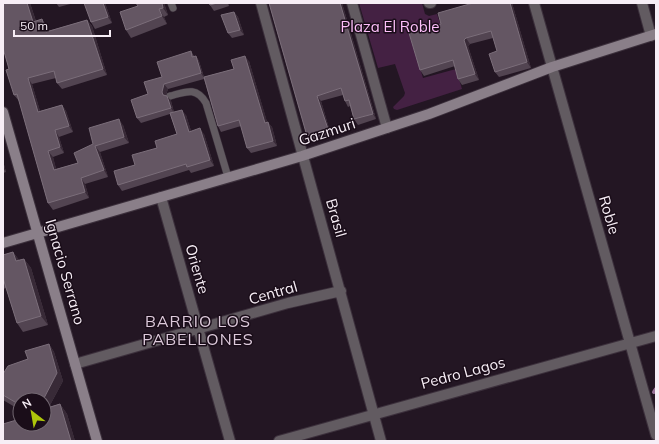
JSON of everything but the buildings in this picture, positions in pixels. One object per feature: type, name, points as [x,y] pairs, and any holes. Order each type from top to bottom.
[{"type":"street","name":"Brasil","points":[[261,3],[302,156],[341,290],[381,441]]},
{"type":"street","points":[[352,3],[387,128]]},
{"type":"street","name":"Roble","points":[[534,3],[629,344],[656,435]]},
{"type":"street","points":[[642,3],[654,35]]},
{"type":"street","name":"Gazmuri","points":[[3,243],[302,156],[429,114],[552,67],[654,35]]},
{"type":"street","name":"Ignacio Serrano","points":[[3,112],[97,441]]},
{"type":"street","name":"Oriente","points":[[161,197],[230,441]]},
{"type":"street","name":"Central","points":[[75,364],[288,303],[341,290]]},
{"type":"street","name":"Pedro Lagos","points":[[279,441],[656,336]]},
{"type":"lane","points":[[170,96],[195,92],[202,95],[206,103],[228,177]]},
{"type":"green space","name":"Plaza El Roble","points":[[359,3],[422,3],[425,14],[429,16],[437,14],[442,29],[411,39],[423,78],[456,69],[462,89],[397,110],[394,109],[393,107],[405,93],[395,64],[378,68]]},
{"type":"district","name":"BARRIO LOS PABELLONES","points":[[198,330]]}]
